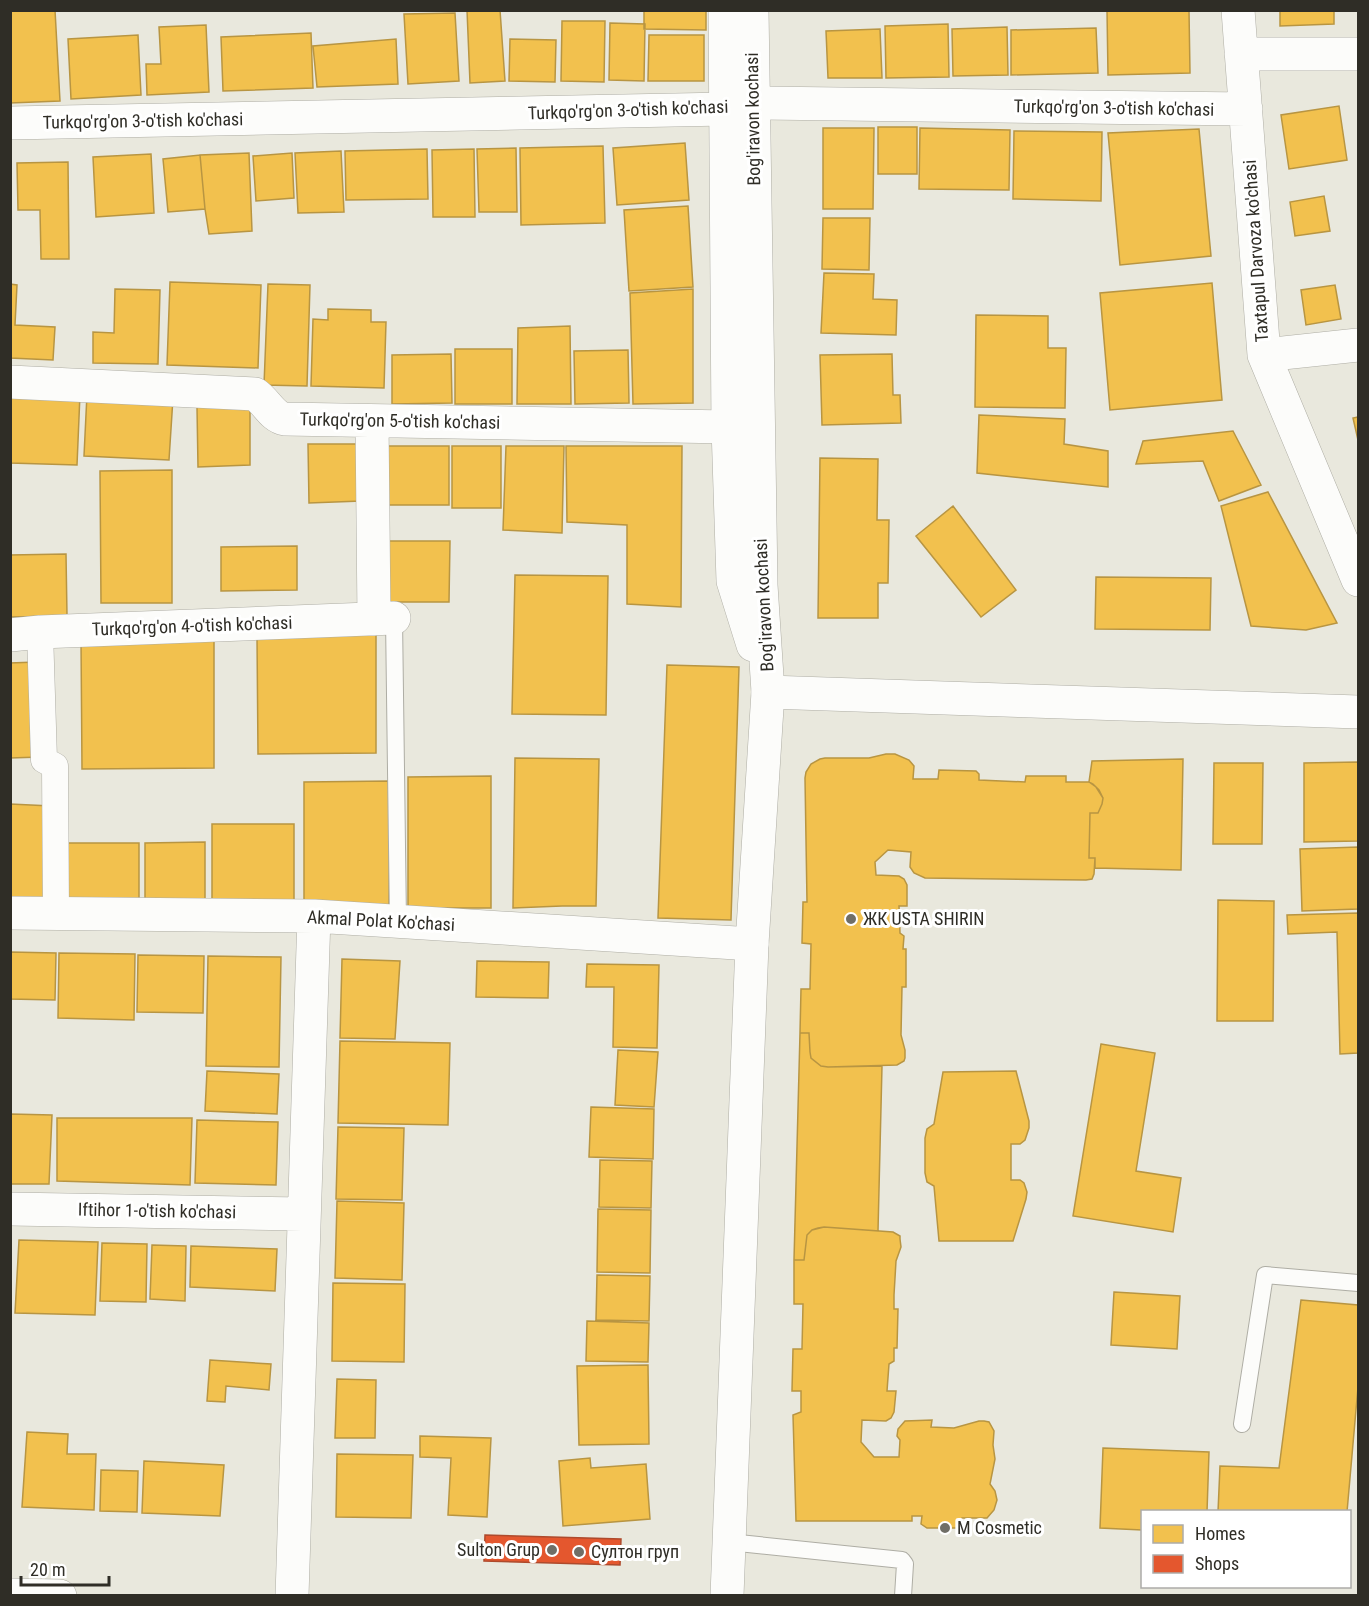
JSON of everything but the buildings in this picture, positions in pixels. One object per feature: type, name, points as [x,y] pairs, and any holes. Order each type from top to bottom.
[{"type":"street","name":"Bog'iravon kochasi","points":[[725,10],[739,106],[768,692]]},
{"type":"street","name":"Bog'iravon kochasi","points":[[752,10],[739,106],[728,427],[733,581],[768,692]]},
{"type":"street","name":"Taxtapul Darvoza ko'chasi","points":[[1238,10],[1264,355],[1359,580]]},
{"type":"street","points":[[1241,54],[1359,54]]},
{"type":"street","name":"Turkqo'rg'on 3-o'tish ko'chasi","points":[[10,123],[739,106],[1246,110]]},
{"type":"street","points":[[1264,355],[1359,345]]},
{"type":"street","name":"Turkqo'rg'on 5-o'tish ko'chasi","points":[[10,382],[255,394],[260,396],[279,418],[728,427]]},
{"type":"street","points":[[372,421],[384,619]]},
{"type":"street","name":"Turkqo'rg'on 4-o'tish ko'chasi","points":[[25,634],[384,619]]},
{"type":"street","points":[[25,634],[44,759],[55,766],[56,914]]},
{"type":"street","points":[[727,1596],[752,944],[768,692],[1359,712]]},
{"type":"street","name":"Akmal Polat Ko'chasi","points":[[10,913],[314,916],[752,944]]},
{"type":"street","points":[[292,1596],[314,916]]},
{"type":"street","name":"Iftihor 1-o'tish ko'chasi","points":[[10,1209],[303,1214]]},
{"type":"street","points":[[10,1595],[60,1596]]},
{"type":"lane","points":[[384,619],[398,922]]},
{"type":"lane","points":[[1242,1424],[1265,1275],[1359,1282]]},
{"type":"lane","points":[[729,1542],[902,1560],[905,1564],[903,1596]]},
{"type":"place","name":"ЖК USTA SHIRIN","points":[[851,919]]},
{"type":"place","name":"M Cosmetic","points":[[945,1528]]},
{"type":"place","name":"Sulton Grup","points":[[552,1550]]},
{"type":"place","name":"Султон груп","points":[[579,1552]]}]
